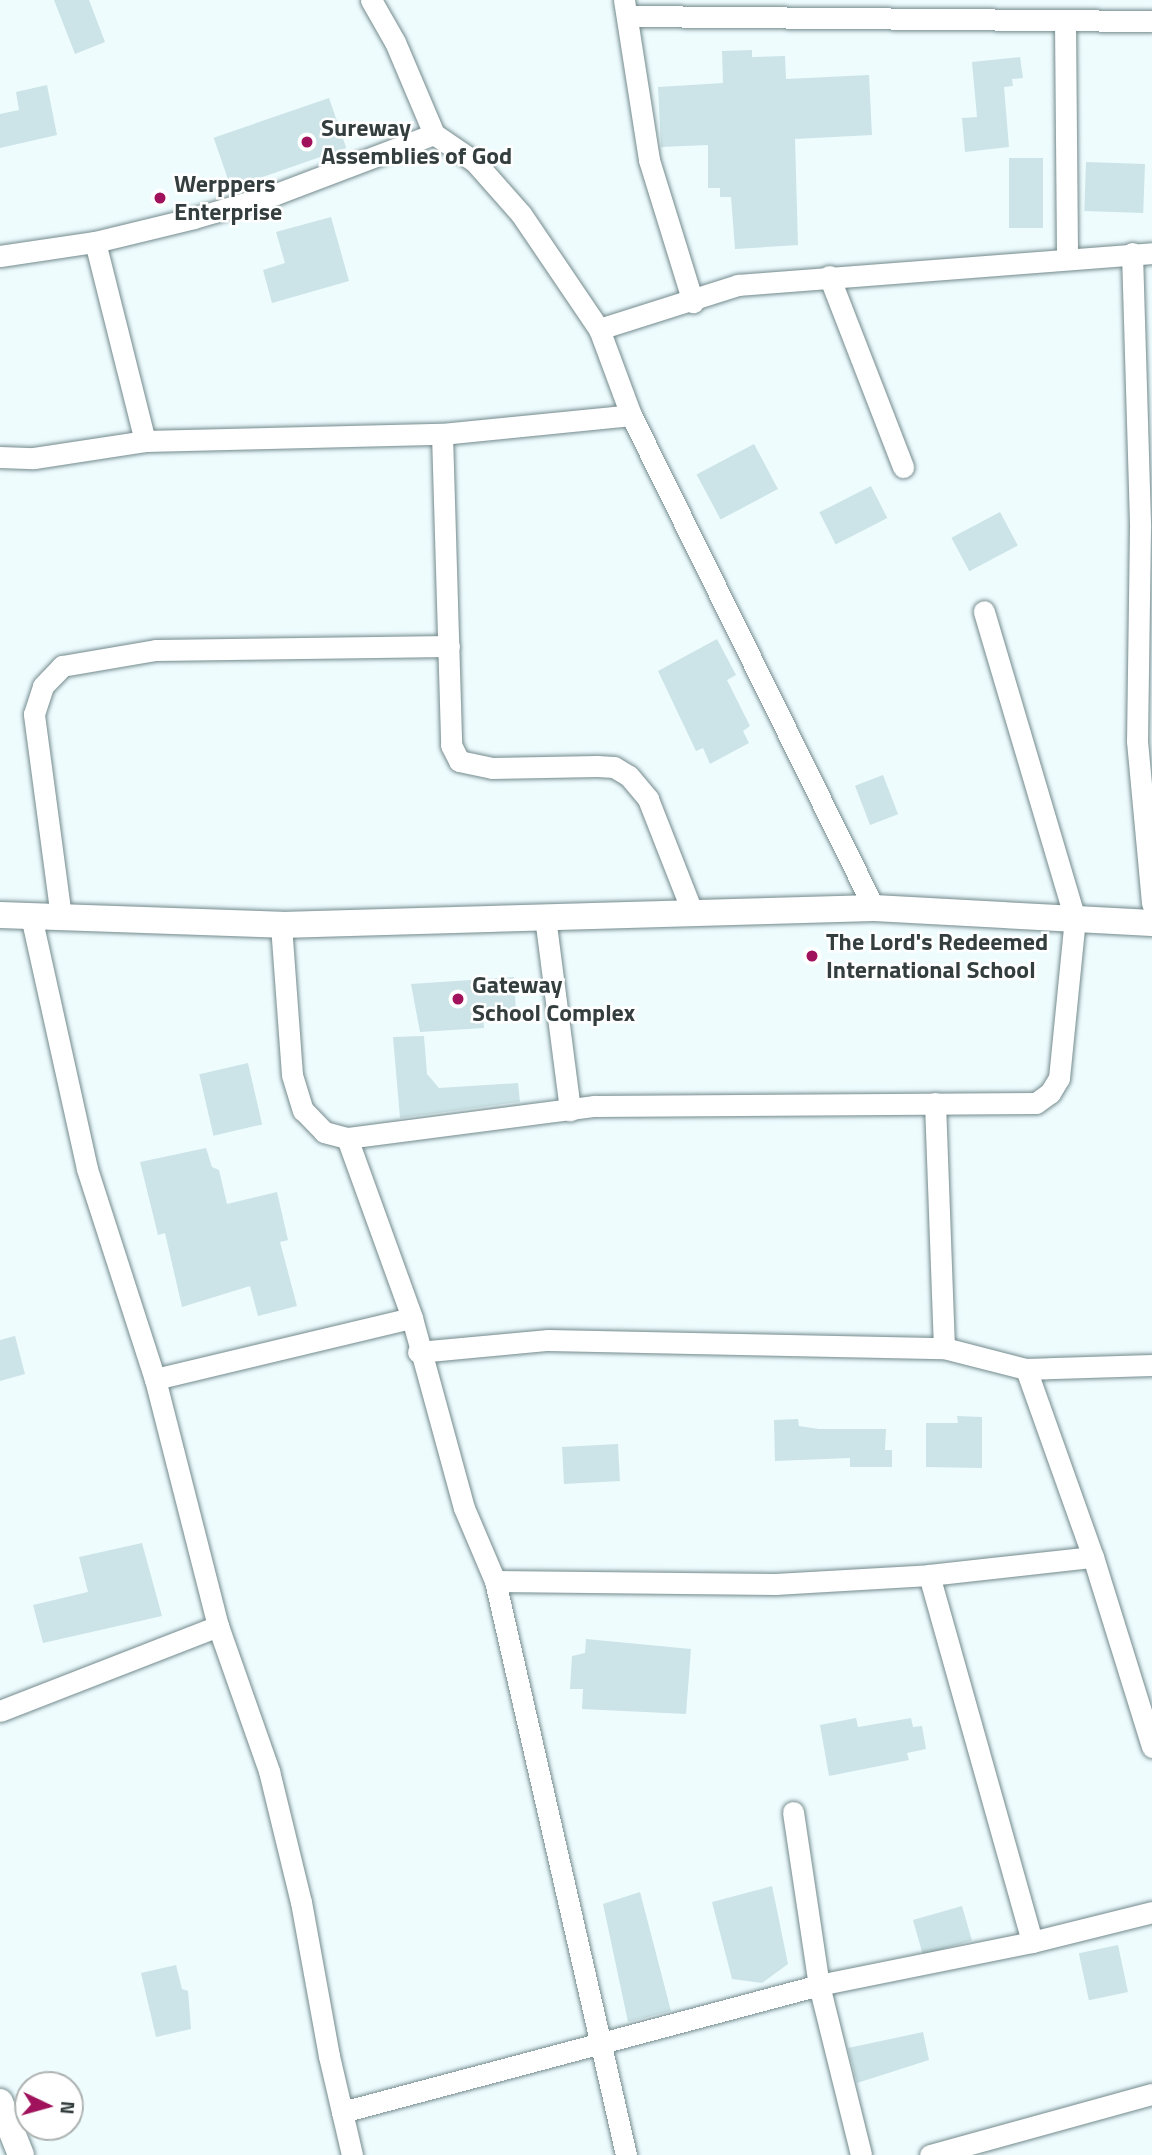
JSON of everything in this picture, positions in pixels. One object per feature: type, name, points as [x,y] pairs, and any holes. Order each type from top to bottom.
[{"type":"street","points":[[377,1],[434,134],[475,162],[521,214],[599,329],[631,415],[874,908]]},
{"type":"street","points":[[693,302],[649,160],[627,8],[967,10],[1065,22],[1152,21]]},
{"type":"street","points":[[1065,22],[1067,258]]},
{"type":"street","points":[[0,256],[94,242],[276,194],[434,134]]},
{"type":"street","points":[[94,242],[145,441]]},
{"type":"street","points":[[599,329],[693,302],[738,285],[1142,253],[1146,528],[1137,741],[1152,903]]},
{"type":"street","points":[[829,276],[903,467]]},
{"type":"street","points":[[0,457],[34,458],[145,441],[442,434],[631,415]]},
{"type":"street","points":[[442,434],[451,745],[459,761],[492,768],[614,767],[629,776],[648,799],[692,911]]},
{"type":"street","points":[[281,925],[292,1075],[303,1110],[324,1132],[347,1138],[570,1110],[1035,1103],[1050,1093],[1059,1077],[1075,919],[984,611]]},
{"type":"street","points":[[61,917],[34,714],[43,686],[62,666],[156,650],[449,646]]},
{"type":"street","points":[[0,915],[281,925],[692,911],[874,908],[1152,923]]},
{"type":"street","points":[[31,916],[87,1169],[155,1379],[218,1626],[269,1771],[301,1902],[352,2155]]},
{"type":"street","points":[[545,918],[570,1110]]},
{"type":"street","points":[[935,1103],[944,1349]]},
{"type":"street","points":[[347,1138],[412,1318],[418,1352],[464,1508],[495,1581],[626,2155]]},
{"type":"street","points":[[155,1379],[412,1318]]},
{"type":"street","points":[[418,1352],[548,1340],[944,1349],[1026,1369],[1152,1365]]},
{"type":"street","points":[[1026,1369],[1093,1557],[1152,1747]]},
{"type":"street","points":[[495,1581],[775,1584],[929,1575],[1093,1557]]},
{"type":"street","points":[[929,1575],[1032,1942]]},
{"type":"street","points":[[0,1712],[218,1626]]},
{"type":"street","points":[[793,1812],[819,1985],[861,2155]]},
{"type":"street","points":[[342,2112],[600,2047],[819,1985],[1032,1942],[1152,1912]]},
{"type":"street","points":[[930,2155],[1152,2094]]},
{"type":"street","points":[[0,2102],[21,2155]]},
{"type":"building","points":[[54,0],[89,0],[105,42],[75,54]]},
{"type":"building","points":[[752,50],[752,57],[785,56],[786,79],[869,75],[872,135],[795,139],[798,245],[735,249],[731,197],[720,197],[720,188],[708,188],[708,145],[661,147],[658,87],[723,83],[722,51]]},
{"type":"building","points":[[1020,57],[1023,78],[1012,79],[1013,86],[1004,87],[1009,147],[965,152],[962,118],[977,117],[972,62]]},
{"type":"building","points":[[47,85],[57,135],[0,148],[0,114],[19,110],[16,92]]},
{"type":"building","points":[[329,98],[346,148],[231,188],[214,138]]},
{"type":"building","points":[[1009,158],[1043,158],[1043,228],[1009,228]]},
{"type":"building","points":[[1086,162],[1145,164],[1143,213],[1084,211]]},
{"type":"building","points":[[331,217],[349,281],[272,303],[263,270],[285,263],[276,232]]},
{"type":"building","points":[[754,444],[778,489],[721,520],[697,475]]},
{"type":"building","points":[[871,486],[887,518],[836,544],[819,512]]},
{"type":"building","points":[[1000,512],[1018,546],[969,571],[951,538]]},
{"type":"building","points":[[717,639],[736,675],[727,680],[750,726],[743,731],[749,743],[710,764],[703,748],[696,751],[658,671]]},
{"type":"building","points":[[883,775],[898,814],[870,825],[855,786]]},
{"type":"building","points":[[514,977],[516,1013],[483,1016],[484,1028],[420,1032],[411,984]]},
{"type":"building","points":[[424,1036],[427,1074],[439,1088],[518,1083],[520,1102],[400,1118],[393,1037]]},
{"type":"building","points":[[248,1063],[262,1124],[213,1136],[199,1074]]},
{"type":"building","points":[[206,1148],[212,1167],[219,1170],[227,1204],[277,1192],[288,1240],[280,1242],[297,1306],[258,1316],[250,1286],[182,1307],[165,1233],[158,1235],[140,1162]]},
{"type":"building","points":[[15,1336],[25,1374],[0,1381],[0,1340]]},
{"type":"building","points":[[957,1416],[982,1417],[982,1468],[926,1467],[926,1423],[958,1423]]},
{"type":"building","points":[[798,1419],[799,1426],[819,1429],[886,1429],[885,1450],[892,1450],[892,1467],[850,1467],[850,1458],[775,1461],[774,1420]]},
{"type":"building","points":[[618,1444],[620,1481],[564,1484],[562,1447]]},
{"type":"building","points":[[142,1543],[162,1616],[43,1643],[33,1605],[88,1592],[79,1557]]},
{"type":"building","points":[[586,1639],[691,1649],[686,1714],[582,1709],[583,1689],[570,1689],[572,1656],[585,1653]]},
{"type":"building","points":[[856,1718],[858,1727],[911,1718],[913,1727],[922,1726],[926,1749],[907,1753],[909,1760],[829,1776],[820,1725]]},
{"type":"building","points":[[772,1886],[788,1964],[762,1983],[732,1979],[712,1902]]},
{"type":"building","points":[[640,1892],[671,2011],[628,2022],[603,1904]]},
{"type":"building","points":[[962,1906],[972,1941],[923,1955],[913,1920]]},
{"type":"building","points":[[1118,1945],[1128,1992],[1089,2000],[1079,1953]]},
{"type":"building","points":[[176,1965],[182,1989],[188,1991],[191,2029],[156,2037],[141,1973]]},
{"type":"building","points":[[923,2032],[929,2060],[857,2083],[848,2048]]},
{"type":"place","name":"Sureway Assemblies of God","points":[[307,142]]},
{"type":"place","name":"Werppers Enterprise","points":[[160,198]]},
{"type":"place","name":"The Lord's Redeemed International School","points":[[812,956]]},
{"type":"place","name":"Gateway School Complex","points":[[458,999]]}]
